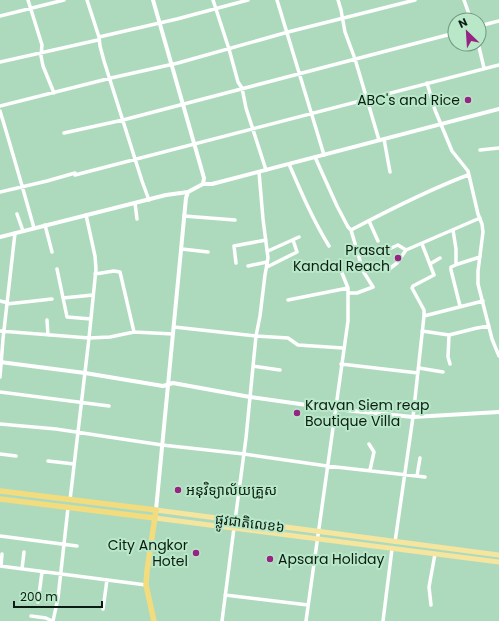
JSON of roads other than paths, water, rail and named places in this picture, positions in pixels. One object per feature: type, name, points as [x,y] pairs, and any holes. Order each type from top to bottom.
[{"type":"highway","name":"ផ្លូវជាតិលេខ៦","points":[[0,491],[156,510]]},
{"type":"highway","name":"ផ្លូវជាតិលេខ៦","points":[[0,499],[155,518]]},
{"type":"highway","points":[[154,621],[146,585],[156,510]]},
{"type":"main road","name":"ផ្លូវជាតិលេខ៦","points":[[156,510],[499,555]]},
{"type":"main road","name":"ផ្លូវជាតិលេខ៦","points":[[155,518],[499,562]]},
{"type":"street","points":[[28,0],[32,8],[40,37],[43,66],[54,93]]},
{"type":"street","points":[[0,16],[64,0]]},
{"type":"street","points":[[87,0],[149,200]]},
{"type":"street","points":[[153,0],[170,64],[203,175],[203,184]]},
{"type":"street","points":[[213,0],[217,8],[238,82],[242,88],[246,108],[266,170]]},
{"type":"street","points":[[0,62],[248,0]]},
{"type":"street","points":[[278,0],[324,155]]},
{"type":"street","points":[[338,0],[343,18],[344,32],[355,59],[366,99],[381,139],[390,172]]},
{"type":"street","points":[[0,106],[229,49],[288,32],[402,2],[415,0]]},
{"type":"street","points":[[464,0],[468,12]]},
{"type":"street","points":[[487,24],[499,21]]},
{"type":"street","points":[[64,133],[123,120],[447,34]]},
{"type":"street","points":[[480,52],[484,68]]},
{"type":"street","points":[[0,192],[194,144],[499,65]]},
{"type":"street","points":[[427,83],[435,110],[452,151],[466,167],[480,218],[483,232],[478,279],[482,301],[499,356]]},
{"type":"street","points":[[0,237],[179,192],[188,192],[203,184],[212,184],[259,172],[499,108]]},
{"type":"street","points":[[0,111],[16,160],[34,228]]},
{"type":"street","points":[[480,150],[499,148]]},
{"type":"street","points":[[288,300],[348,290],[357,293],[373,287],[362,270],[351,230],[337,206],[315,157]]},
{"type":"street","points":[[289,164],[320,232],[329,246]]},
{"type":"street","points":[[234,521],[244,454],[256,336],[267,267],[268,251],[259,172]]},
{"type":"street","points":[[351,230],[450,182],[468,175]]},
{"type":"street","points":[[156,510],[184,216],[188,192]]},
{"type":"street","points":[[135,203],[137,219]]},
{"type":"street","points":[[17,214],[23,231]]},
{"type":"street","points":[[70,500],[95,274],[95,256],[86,215]]},
{"type":"street","points":[[184,216],[235,220]]},
{"type":"street","points":[[362,270],[374,264],[383,266],[388,270],[397,263],[406,250],[480,218]]},
{"type":"street","points":[[369,221],[378,241]]},
{"type":"street","points":[[45,225],[52,252]]},
{"type":"street","points":[[453,230],[456,250],[456,264]]},
{"type":"street","points":[[0,377],[2,331],[8,303],[15,233]]},
{"type":"street","points":[[268,251],[299,237]]},
{"type":"street","points":[[236,263],[235,246],[266,240]]},
{"type":"street","points":[[267,267],[297,252],[292,240]]},
{"type":"street","points":[[395,542],[413,417],[424,316],[424,310],[412,288],[413,286],[434,276],[434,272],[422,244]]},
{"type":"street","points":[[389,249],[400,245],[404,250],[406,250]]},
{"type":"street","points":[[182,249],[208,252]]},
{"type":"street","points":[[460,306],[450,270],[451,267],[456,264],[480,257]]},
{"type":"street","points":[[430,264],[440,258]]},
{"type":"street","points":[[248,266],[267,262]]},
{"type":"street","points":[[306,621],[316,539],[348,322],[348,290],[338,263]]},
{"type":"street","points":[[57,269],[67,317],[91,319]]},
{"type":"street","points":[[95,274],[114,271],[120,272],[134,332]]},
{"type":"street","points":[[63,298],[93,295]]},
{"type":"street","points":[[0,301],[8,303],[52,299]]},
{"type":"street","points":[[424,316],[482,301]]},
{"type":"street","points":[[47,320],[48,335]]},
{"type":"street","points":[[422,331],[449,335],[489,326]]},
{"type":"street","points":[[174,327],[288,338],[298,345],[343,348]]},
{"type":"street","points":[[2,331],[89,338],[110,337],[134,332],[173,334]]},
{"type":"street","points":[[449,335],[448,357],[450,364]]},
{"type":"street","points":[[1,362],[85,373],[163,386],[173,383],[250,397],[335,409],[413,417],[499,412]]},
{"type":"street","points":[[341,364],[418,373]]},
{"type":"street","points":[[253,366],[280,370]]},
{"type":"street","points":[[419,368],[443,372]]},
{"type":"street","points":[[0,392],[109,406]]},
{"type":"street","points":[[0,424],[56,429],[162,445],[425,477]]},
{"type":"street","points":[[369,444],[374,452],[370,470]]},
{"type":"street","points":[[0,454],[16,456]]},
{"type":"street","points":[[417,476],[420,458]]},
{"type":"street","points":[[48,461],[74,464]]},
{"type":"street","points":[[30,616],[46,618],[52,621],[60,574],[68,508]]},
{"type":"street","points":[[222,621],[224,595],[234,528]]},
{"type":"street","points":[[0,536],[77,546]]},
{"type":"street","points":[[383,621],[392,549]]},
{"type":"street","points":[[22,569],[24,552]]},
{"type":"street","points":[[2,554],[0,566],[146,585]]},
{"type":"street","points":[[431,605],[429,587],[435,554]]},
{"type":"street","points":[[38,602],[42,572]]},
{"type":"street","points":[[103,609],[107,580]]},
{"type":"street","points":[[224,595],[308,605]]},
{"type":"place","name":"ABC's and Rice","points":[[468,100]]},
{"type":"place","name":"Prasat Kandal Reach","points":[[398,258]]},
{"type":"place","name":"Kravan Siem reap Boutique Villa","points":[[297,413]]},
{"type":"place","name":"អនុវិទ្យាល័យគ្រួស","points":[[178,490]]},
{"type":"place","name":"City Angkor Hotel","points":[[196,553]]},
{"type":"place","name":"Apsara Holiday","points":[[270,559]]}]
